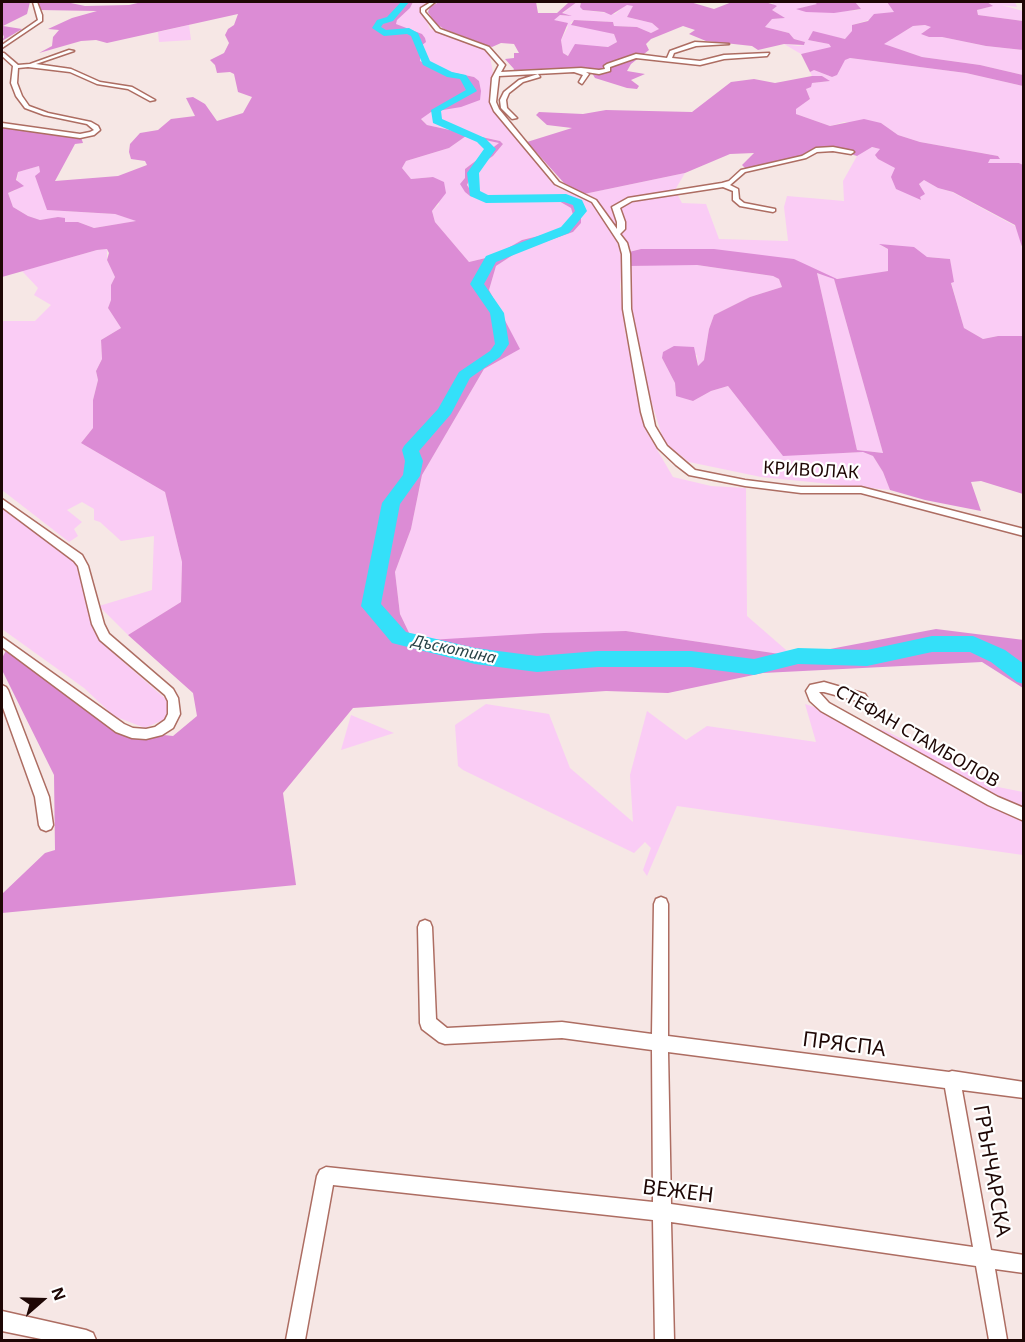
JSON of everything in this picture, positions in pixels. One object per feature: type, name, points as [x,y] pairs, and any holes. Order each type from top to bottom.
[{"type":"street","points":[[2,47],[40,21],[35,2]]},
{"type":"street","points":[[433,2],[423,9],[434,26],[448,36],[487,48],[502,65],[497,74],[494,106],[557,183],[594,201],[617,233],[621,229],[616,207],[620,203],[641,196],[724,185],[743,171],[804,157],[816,150],[833,149],[851,152]]},
{"type":"street","points":[[670,59],[672,52],[695,44],[726,44]]},
{"type":"street","points":[[16,67],[71,51]]},
{"type":"street","points":[[2,54],[16,67]]},
{"type":"street","points":[[497,74],[599,72],[608,70],[609,65],[636,56],[700,63],[724,57],[767,54]]},
{"type":"street","points":[[28,65],[71,71],[102,84],[130,88],[152,100]]},
{"type":"street","points":[[2,125],[80,135],[92,134],[97,130],[89,123],[46,114],[27,106],[19,96],[14,82],[16,67]]},
{"type":"street","points":[[522,139],[524,129],[504,108],[503,100],[507,92],[525,79],[568,71],[586,74],[582,82]]},
{"type":"street","points":[[724,185],[736,190],[736,200],[742,205],[773,210]]},
{"type":"street","name":"КРИВОЛАК","points":[[617,233],[626,254],[627,309],[650,426],[663,448],[692,473],[801,490],[861,490],[1023,533]]},
{"type":"street","points":[[2,502],[78,558],[83,566],[98,624],[104,637],[169,692],[174,701],[174,714],[169,724],[158,731],[146,734],[132,733],[120,728],[2,641]]},
{"type":"street","name":"СТЕФАН СТАМБОЛОВ","points":[[861,696],[824,687],[814,688],[812,691],[814,698],[825,707],[993,801],[1023,814]]},
{"type":"street","points":[[2,690],[42,796],[46,825]]},
{"type":"street","points":[[661,904],[660,1042],[664,1341]]},
{"type":"street","name":"ПРЯСПА","points":[[425,927],[428,1023],[445,1036],[562,1030],[1023,1090]]},
{"type":"street","name":"ГРЪНЧАРСКА","points":[[952,1080],[998,1341]]},
{"type":"street","name":"ВЕЖЕН","points":[[295,1341],[326,1176],[662,1212],[1023,1263]]},
{"type":"street","points":[[2,1321],[86,1341]]},
{"type":"shaded area","points":[[2,2],[30,2],[27,14],[3,26],[22,29],[2,41],[4,37],[2,32]]},
{"type":"shaded area","points":[[37,2],[66,2],[85,6],[129,5],[142,2],[413,2],[396,24],[422,34],[425,38],[426,42],[417,49],[421,52],[420,61],[441,70],[474,77],[479,81],[481,91],[480,100],[461,107],[431,112],[421,119],[427,125],[500,141],[503,144],[493,156],[474,169],[467,185],[471,191],[482,197],[495,198],[572,198],[581,206],[581,223],[573,232],[519,251],[496,266],[489,290],[520,349],[484,369],[422,475],[411,529],[395,572],[400,614],[413,641],[544,633],[626,631],[793,656],[936,629],[1024,640],[1023,688],[982,662],[763,673],[668,693],[606,691],[353,708],[283,793],[296,885],[2,913],[2,894],[45,853],[55,850],[54,775],[2,670],[2,658],[8,647],[127,731],[173,736],[197,716],[193,693],[128,635],[181,602],[182,562],[165,492],[81,443],[93,428],[93,400],[98,380],[96,371],[102,359],[101,340],[121,328],[108,308],[111,300],[111,285],[115,277],[107,260],[109,253],[107,249],[97,250],[2,277],[2,127],[81,137],[83,143],[75,144],[55,181],[118,176],[147,165],[145,161],[131,159],[129,152],[130,144],[140,133],[158,130],[171,119],[195,116],[186,98],[193,97],[205,104],[217,121],[243,113],[252,97],[238,92],[234,74],[217,73],[215,65],[210,60],[224,53],[229,43],[225,35],[234,25],[238,14],[107,43],[96,40],[81,41],[39,53],[52,46],[53,37],[59,30],[48,29],[72,18],[97,11],[40,10]],"holes":[[[466,136],[499,143],[465,169],[465,178],[460,184],[465,192],[470,196],[501,201],[557,200],[571,208],[573,215],[563,230],[522,240],[494,256],[469,262],[435,222],[432,211],[446,193],[444,182],[433,177],[411,179],[402,168],[406,161],[449,148]],[[39,166],[40,172],[35,176],[47,210],[115,214],[136,221],[94,228],[78,222],[65,222],[65,218],[40,220],[28,216],[13,207],[8,193],[24,186],[16,180],[18,172]]]},
{"type":"shaded area","points":[[413,2],[432,2],[422,9],[430,29],[485,50],[490,56],[493,73],[489,102],[492,109],[519,138],[550,181],[558,188],[591,201],[614,232],[623,262],[620,286],[625,331],[648,434],[673,477],[711,486],[746,488],[747,616],[793,656],[626,631],[413,641],[400,614],[395,572],[411,529],[422,475],[484,369],[519,349],[489,290],[496,266],[519,251],[573,232],[581,223],[581,206],[575,201],[552,197],[482,197],[471,191],[467,185],[474,169],[493,156],[503,144],[500,141],[427,125],[421,118],[431,112],[479,100],[474,77],[441,70],[420,61],[417,49],[396,24],[396,20],[410,8]]},
{"type":"shaded area","points":[[439,2],[536,2],[538,13],[557,13],[568,3],[566,2],[577,2],[562,13],[572,16],[560,15],[554,20],[568,23],[561,40],[563,53],[568,56],[575,44],[608,47],[617,42],[614,34],[571,25],[574,20],[613,22],[614,26],[637,27],[651,33],[659,29],[652,23],[627,17],[633,6],[627,5],[611,15],[583,10],[580,7],[581,2],[690,2],[714,9],[732,2],[765,2],[777,6],[772,10],[785,18],[772,19],[765,27],[789,33],[794,39],[805,42],[804,45],[784,44],[758,50],[752,46],[706,41],[689,34],[695,30],[683,26],[651,39],[646,44],[649,50],[631,64],[627,71],[645,74],[631,80],[639,86],[637,89],[627,88],[595,78],[592,73],[580,70],[513,71],[514,69],[505,59],[514,58],[514,53],[519,53],[514,44],[501,43],[492,47],[444,29],[435,23],[428,12],[430,7]]},
{"type":"shaded area","points":[[577,2],[581,2],[583,10],[615,14],[627,4],[634,6],[627,17],[652,23],[659,29],[651,33],[637,27],[614,26],[613,22],[574,20],[570,23],[574,26],[604,30],[614,34],[617,42],[608,47],[576,45],[569,56],[563,53],[561,40],[568,27],[565,23],[553,20],[560,15],[569,16],[562,14]]},
{"type":"shaded area","points":[[765,2],[814,2],[818,4],[798,9],[830,12],[859,10],[855,2],[887,2],[895,12],[852,25],[853,31],[845,39],[813,32],[808,40],[829,44],[832,48],[801,54],[784,44],[798,46],[804,45],[805,42],[794,39],[789,33],[765,27],[772,19],[784,18],[772,10],[773,3]]},
{"type":"shaded area","points":[[814,2],[855,2],[861,9],[834,13],[806,12],[796,9],[817,4]]},
{"type":"shaded area","points":[[887,2],[987,2],[993,6],[977,10],[978,15],[1023,21],[1023,50],[929,37],[921,34],[931,27],[925,25],[913,26],[884,44],[922,57],[980,65],[1023,75],[1023,86],[966,73],[850,58],[845,60],[837,75],[832,77],[814,70],[810,72],[801,54],[831,47],[829,44],[808,40],[813,31],[845,39],[852,31],[852,25],[868,21],[874,14],[894,12]]},
{"type":"shaded area","points":[[987,2],[1015,2],[1017,7],[1001,5],[1023,11],[1023,21],[978,15],[977,10],[992,6]]},
{"type":"shaded area","points":[[189,25],[191,40],[159,42],[158,32]]},
{"type":"shaded area","points":[[913,26],[932,27],[922,33],[929,37],[1023,50],[1023,75],[980,65],[922,57],[883,44]]},
{"type":"shaded area","points":[[845,59],[966,73],[1023,86],[1023,165],[987,163],[989,159],[1000,159],[998,156],[920,142],[898,135],[881,123],[844,122],[830,126],[796,114],[795,109],[810,99],[806,89],[812,83],[829,81],[822,76],[812,76],[810,72],[814,70],[832,77]]},
{"type":"shaded area","points":[[822,76],[830,81],[812,83],[811,87],[806,89],[810,99],[796,109],[796,114],[830,126],[864,119],[881,123],[898,135],[920,142],[998,156],[1000,159],[990,159],[988,163],[1023,165],[1023,250],[1015,225],[953,192],[938,188],[924,180],[919,184],[925,194],[920,197],[921,200],[896,189],[891,177],[895,168],[878,159],[875,155],[880,149],[872,147],[857,156],[834,149],[813,149],[805,156],[746,169],[742,165],[754,153],[730,154],[685,173],[584,194],[564,183],[527,142],[572,128],[547,125],[536,115],[539,112],[583,114],[606,110],[692,112],[731,82],[754,79],[775,83]]},
{"type":"shaded area","points":[[466,136],[500,143],[465,169],[470,196],[501,201],[557,200],[571,208],[573,215],[564,230],[522,240],[494,256],[469,262],[435,222],[432,211],[439,204],[433,177],[411,179],[402,168],[406,161],[449,148]]},
{"type":"shaded area","points":[[871,147],[881,149],[878,159],[893,166],[920,197],[923,190],[919,184],[924,180],[938,188],[952,192],[1015,226],[1023,250],[1023,336],[998,336],[983,339],[964,328],[951,282],[953,282],[950,259],[927,257],[880,245],[888,249],[888,271],[861,277],[834,279],[883,453],[857,450],[817,273],[824,275],[794,259],[641,249],[629,252],[609,217],[594,199],[584,194],[685,173],[675,190],[682,203],[706,204],[719,239],[788,241],[784,207],[787,196],[844,201],[843,181],[857,156]]},
{"type":"shaded area","points":[[39,166],[47,210],[115,214],[137,221],[94,228],[78,222],[65,222],[59,217],[40,220],[28,216],[13,207],[8,193],[16,190],[18,172]]},
{"type":"shaded area","points":[[879,244],[914,247],[927,257],[950,259],[954,282],[951,283],[964,328],[983,339],[998,336],[1023,336],[1023,494],[981,481],[971,482],[981,511],[925,500],[890,490],[873,456],[863,452],[783,456],[728,386],[711,391],[693,401],[676,396],[675,383],[662,358],[663,352],[674,346],[694,347],[698,366],[704,360],[709,329],[714,315],[750,297],[782,287],[779,279],[773,276],[697,265],[629,266],[629,252],[641,249],[714,249],[794,259],[837,279],[888,271],[888,249]],"holes":[[[817,273],[834,279],[883,453],[857,450]]]},
{"type":"shaded area","points":[[107,249],[107,260],[115,277],[111,285],[111,300],[108,308],[121,328],[101,340],[102,359],[96,371],[98,380],[93,400],[93,428],[81,443],[165,492],[182,562],[181,602],[128,635],[99,606],[152,590],[154,536],[121,541],[100,522],[94,520],[94,509],[82,502],[67,510],[82,522],[74,529],[78,536],[69,542],[2,490],[2,321],[35,321],[51,305],[34,295],[38,288],[22,271]]},
{"type":"shaded area","points":[[697,265],[773,276],[779,279],[782,287],[750,297],[714,315],[709,329],[704,360],[698,367],[697,355],[662,358],[675,383],[676,395],[693,401],[711,391],[728,386],[783,455],[863,452],[873,456],[890,490],[761,477],[689,462],[664,442],[634,339],[629,266]]},
{"type":"shaded area","points":[[2,503],[61,545],[80,568],[92,620],[104,645],[168,701],[167,718],[145,728],[114,716],[84,688],[2,629]]},
{"type":"shaded area","points":[[486,704],[549,714],[570,768],[633,822],[630,775],[647,711],[686,740],[707,726],[816,742],[805,704],[886,731],[998,787],[1023,792],[1023,855],[677,806],[647,876],[643,870],[651,848],[645,842],[634,853],[458,766],[455,725]]},
{"type":"shaded area","points":[[351,715],[394,733],[341,750]]},
{"type":"waterway","name":"Дъскотина","points":[[405,2],[390,19],[380,22],[376,28],[384,33],[409,31],[415,35],[426,63],[450,75],[463,77],[472,91],[436,110],[437,121],[481,140],[490,149],[473,173],[474,193],[486,199],[566,198],[578,203],[581,211],[565,230],[491,259],[477,284],[497,313],[502,344],[495,354],[464,375],[445,411],[410,450],[414,461],[411,476],[391,503],[371,606],[399,638],[475,656],[537,664],[598,659],[691,659],[754,667],[798,656],[867,658],[932,644],[973,644],[998,656],[1024,676]]}]
